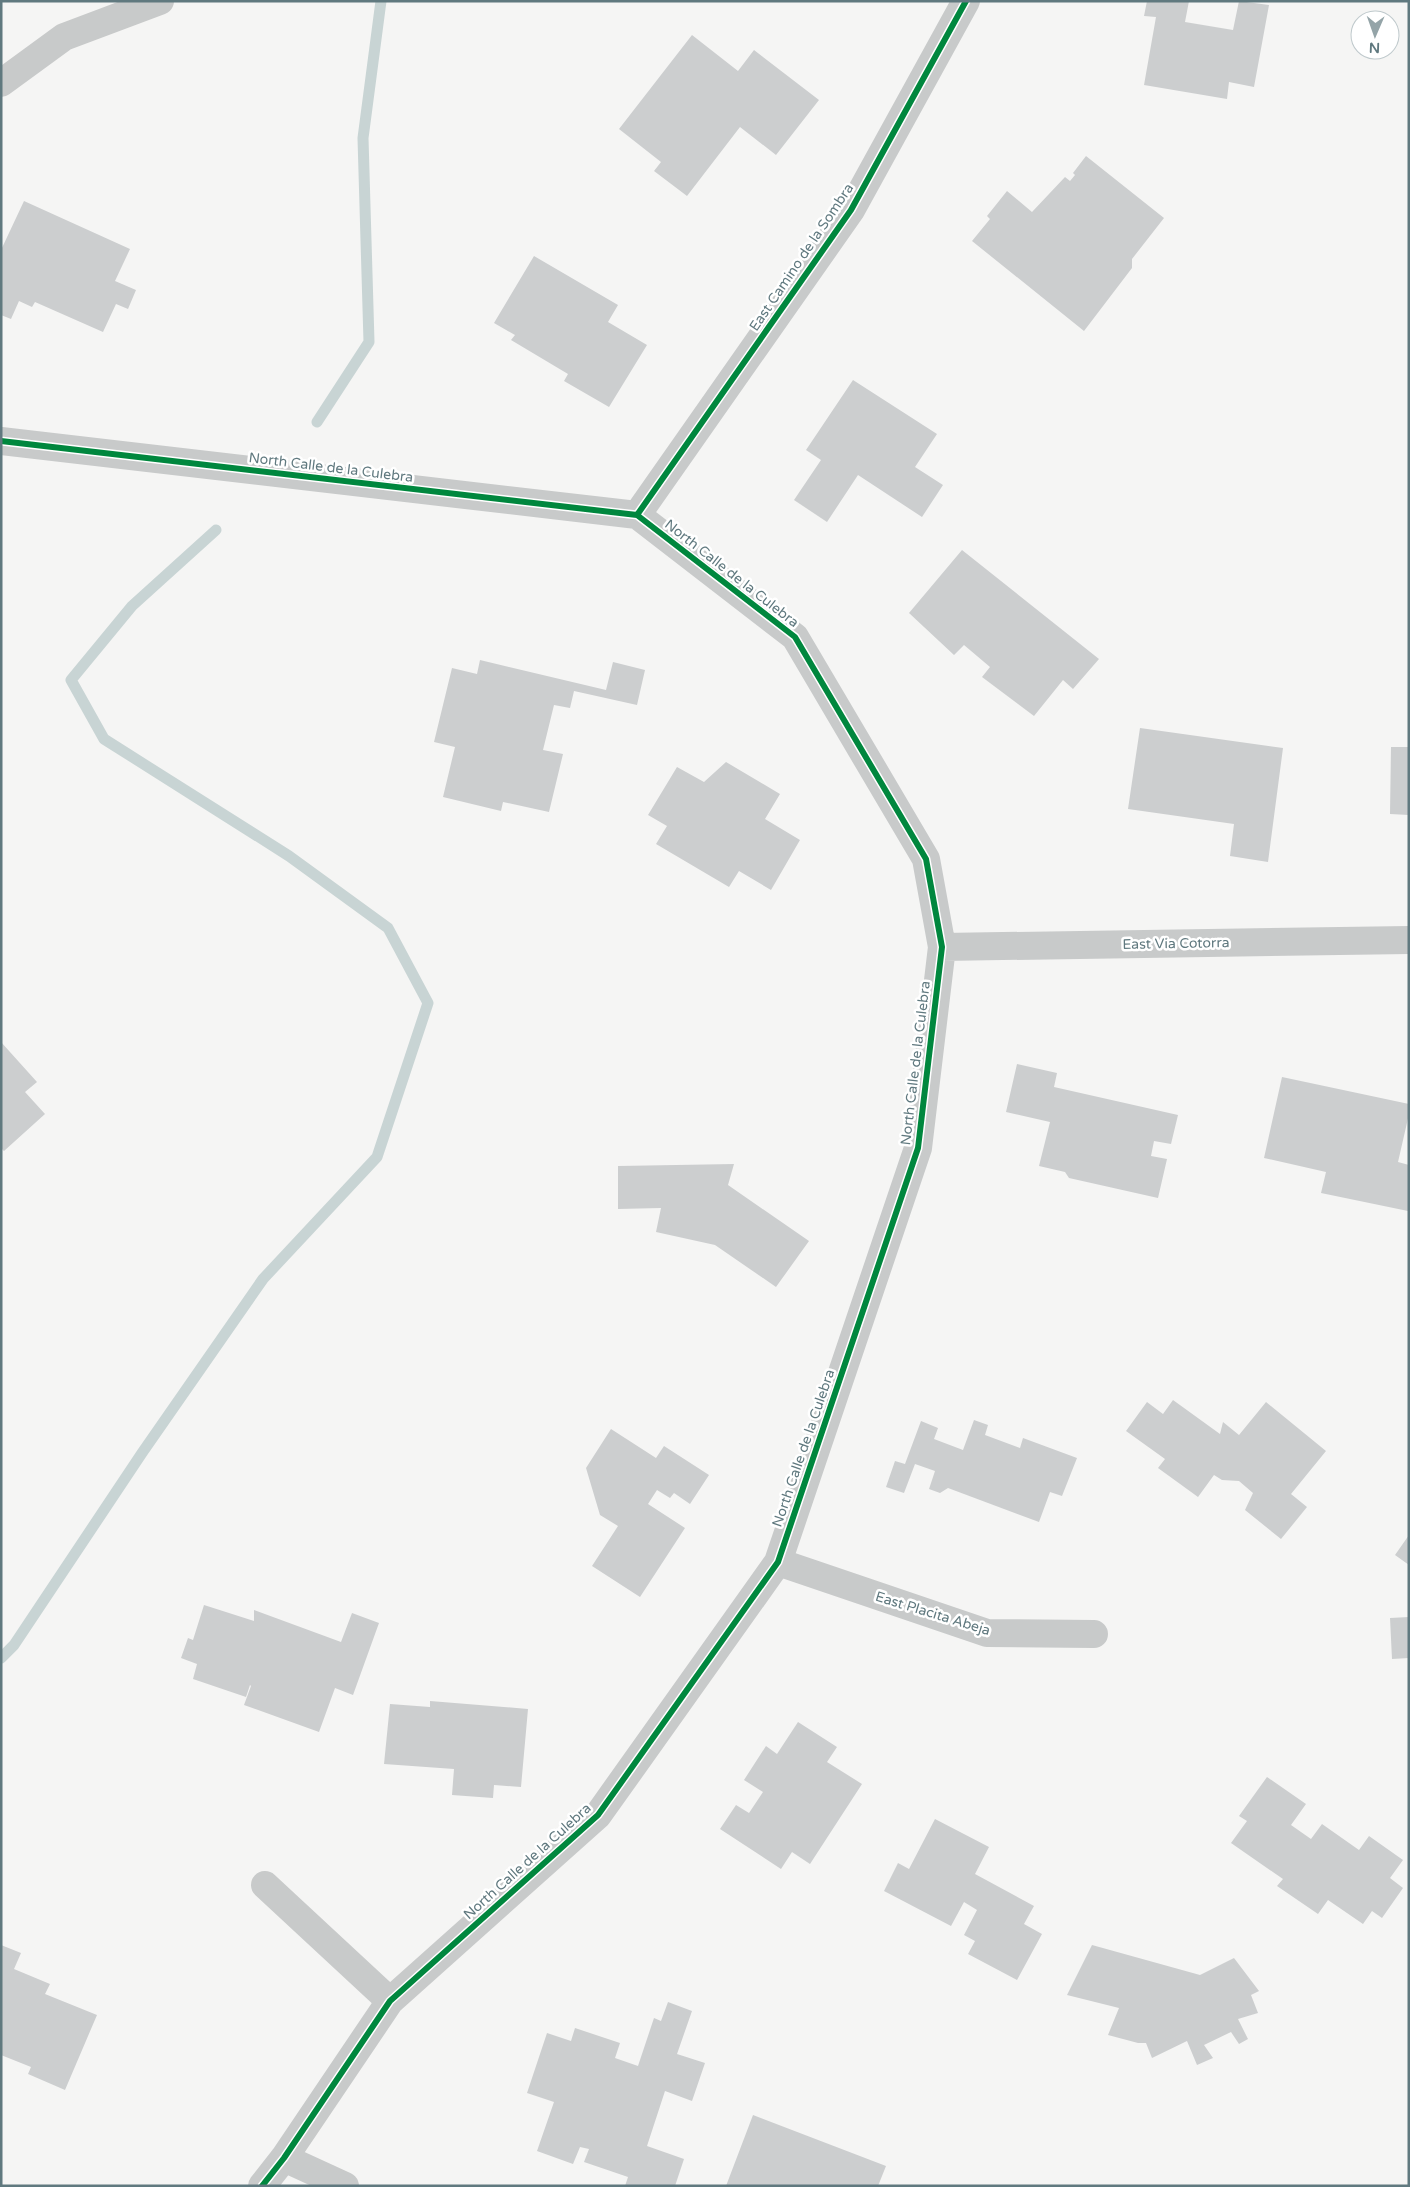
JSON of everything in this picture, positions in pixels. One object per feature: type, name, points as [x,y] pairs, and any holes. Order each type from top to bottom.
[{"type":"street","points":[[1,83],[64,37],[160,1]]},
{"type":"street","name":"East Camino de la Sombra","points":[[637,515],[851,210],[936,60],[966,1]]},
{"type":"street","name":"North Calle de la Culebra","points":[[1,441],[637,515],[795,637],[926,859],[942,947],[918,1148],[778,1562],[598,1815],[390,2001],[284,2158],[262,2186]]},
{"type":"street","name":"East Via Cotorra","points":[[942,947],[1409,940]]},
{"type":"street","name":"East Placita Abeja","points":[[778,1562],[986,1633],[1094,1634]]},
{"type":"street","points":[[265,1885],[390,2001]]},
{"type":"street","points":[[284,2158],[345,2186]]},
{"type":"building","points":[[1147,1],[1189,1],[1185,22],[1233,30],[1239,1],[1269,5],[1254,87],[1229,82],[1227,99],[1144,85],[1156,17],[1144,16]]},
{"type":"building","points":[[692,35],[738,71],[754,50],[819,100],[776,155],[740,127],[687,196],[654,171],[661,162],[619,129]]},
{"type":"building","points":[[1086,156],[1164,218],[1132,259],[1132,268],[1084,331],[972,241],[990,219],[987,216],[1007,191],[1032,212],[1065,177],[1070,181],[1075,175],[1073,173]]},
{"type":"building","points":[[24,201],[130,249],[115,281],[136,290],[128,309],[116,304],[103,332],[35,302],[32,307],[19,301],[11,319],[1,315],[1,250]]},
{"type":"building","points":[[534,256],[618,305],[608,322],[647,345],[609,407],[564,381],[568,374],[511,340],[515,335],[494,323]]},
{"type":"building","points":[[853,380],[937,434],[915,467],[943,485],[922,517],[858,475],[827,522],[794,500],[821,460],[806,450]]},
{"type":"building","points":[[962,550],[1099,659],[1073,689],[1063,680],[1034,716],[982,677],[990,667],[964,645],[954,655],[909,613]]},
{"type":"building","points":[[480,660],[606,690],[613,662],[645,670],[637,705],[574,691],[570,708],[554,705],[543,750],[563,754],[549,812],[503,802],[501,811],[443,797],[455,747],[434,742],[452,668],[477,674]]},
{"type":"building","points":[[1140,728],[1283,748],[1268,862],[1230,856],[1234,824],[1128,809]]},
{"type":"building","points":[[1391,747],[1409,747],[1409,815],[1390,814]]},
{"type":"building","points":[[726,762],[780,794],[765,819],[800,840],[771,890],[739,871],[729,887],[656,844],[667,826],[648,815],[677,767],[704,782]]},
{"type":"building","points":[[1,1042],[37,1082],[25,1092],[45,1114],[4,1151],[1,1148]]},
{"type":"building","points":[[1017,1064],[1057,1073],[1054,1087],[1178,1115],[1171,1144],[1154,1141],[1151,1156],[1167,1159],[1158,1198],[1069,1178],[1065,1172],[1039,1166],[1050,1122],[1006,1112]]},
{"type":"building","points":[[1282,1077],[1409,1104],[1409,1114],[1398,1162],[1409,1165],[1408,1211],[1321,1193],[1326,1172],[1264,1158]]},
{"type":"building","points":[[734,1164],[728,1185],[809,1241],[776,1287],[715,1245],[656,1232],[661,1208],[618,1209],[618,1166]]},
{"type":"building","points":[[1173,1400],[1220,1434],[1223,1422],[1239,1435],[1266,1402],[1326,1451],[1291,1494],[1307,1507],[1281,1539],[1245,1510],[1253,1493],[1239,1481],[1222,1480],[1214,1475],[1198,1497],[1158,1468],[1165,1459],[1126,1431],[1147,1402],[1163,1414]]},
{"type":"building","points":[[974,1420],[988,1425],[985,1435],[1020,1448],[1023,1438],[1077,1458],[1062,1496],[1050,1492],[1039,1522],[948,1488],[940,1493],[929,1489],[935,1471],[915,1464],[904,1493],[886,1487],[895,1461],[905,1464],[921,1421],[938,1428],[934,1439],[963,1450]]},
{"type":"building","points":[[611,1429],[656,1458],[664,1446],[709,1475],[690,1504],[674,1493],[670,1498],[657,1490],[648,1504],[685,1528],[640,1597],[592,1566],[618,1526],[600,1515],[586,1468]]},
{"type":"building","points":[[1409,1535],[1409,1565],[1395,1555]]},
{"type":"building","points":[[204,1605],[254,1621],[254,1610],[341,1642],[352,1613],[379,1623],[353,1695],[335,1688],[319,1732],[244,1705],[250,1685],[246,1697],[193,1679],[197,1664],[181,1658],[188,1638],[193,1640]]},
{"type":"building","points":[[1409,1617],[1409,1658],[1392,1659],[1390,1618]]},
{"type":"building","points":[[430,1701],[528,1709],[521,1787],[494,1785],[493,1798],[452,1795],[454,1769],[384,1764],[390,1704],[430,1707]]},
{"type":"building","points":[[798,1722],[837,1747],[827,1762],[862,1784],[810,1864],[792,1852],[781,1869],[720,1829],[736,1805],[749,1813],[763,1792],[744,1780],[766,1746],[777,1754]]},
{"type":"building","points":[[1267,1777],[1306,1804],[1291,1825],[1311,1839],[1322,1824],[1359,1850],[1369,1836],[1403,1860],[1390,1878],[1403,1888],[1382,1918],[1372,1911],[1363,1924],[1328,1900],[1318,1914],[1277,1886],[1283,1879],[1231,1843],[1247,1821],[1239,1816]]},
{"type":"building","points":[[935,1819],[989,1847],[975,1874],[1034,1906],[1024,1924],[1042,1934],[1017,1980],[968,1954],[975,1941],[964,1935],[977,1910],[964,1902],[951,1926],[884,1891],[898,1863],[909,1869]]},
{"type":"building","points":[[1,1945],[21,1953],[14,1969],[50,1984],[45,1994],[97,2015],[65,2090],[28,2074],[31,2067],[1,2055]]},
{"type":"building","points":[[1092,1945],[1200,1975],[1234,1958],[1259,1991],[1251,1995],[1258,2013],[1238,2019],[1248,2039],[1239,2044],[1231,2032],[1204,2045],[1213,2058],[1197,2065],[1187,2041],[1152,2058],[1146,2043],[1138,2043],[1108,2035],[1119,2008],[1067,1995]]},
{"type":"building","points":[[668,2002],[692,2011],[677,2054],[705,2063],[692,2101],[665,2091],[647,2146],[684,2159],[675,2186],[625,2186],[628,2177],[584,2162],[589,2149],[580,2147],[573,2164],[537,2151],[554,2102],[527,2093],[547,2033],[571,2041],[575,2028],[620,2043],[615,2058],[638,2066],[654,2018],[661,2021]]},
{"type":"building","points":[[753,2115],[886,2166],[878,2186],[726,2186]]},
{"type":"waterway","points":[[317,422],[369,342],[363,138],[381,1]]},
{"type":"waterway","points":[[1,1658],[14,1645],[142,1453],[263,1279],[377,1157],[428,1003],[388,928],[289,856],[104,739],[71,680],[132,606],[216,530]]},
{"type":"cycle path","points":[[637,515],[851,210],[966,1]]},
{"type":"cycle path","points":[[1,441],[637,515],[795,637],[926,859],[942,947],[918,1148],[778,1562],[598,1815],[390,2001],[284,2158],[262,2186]]}]
